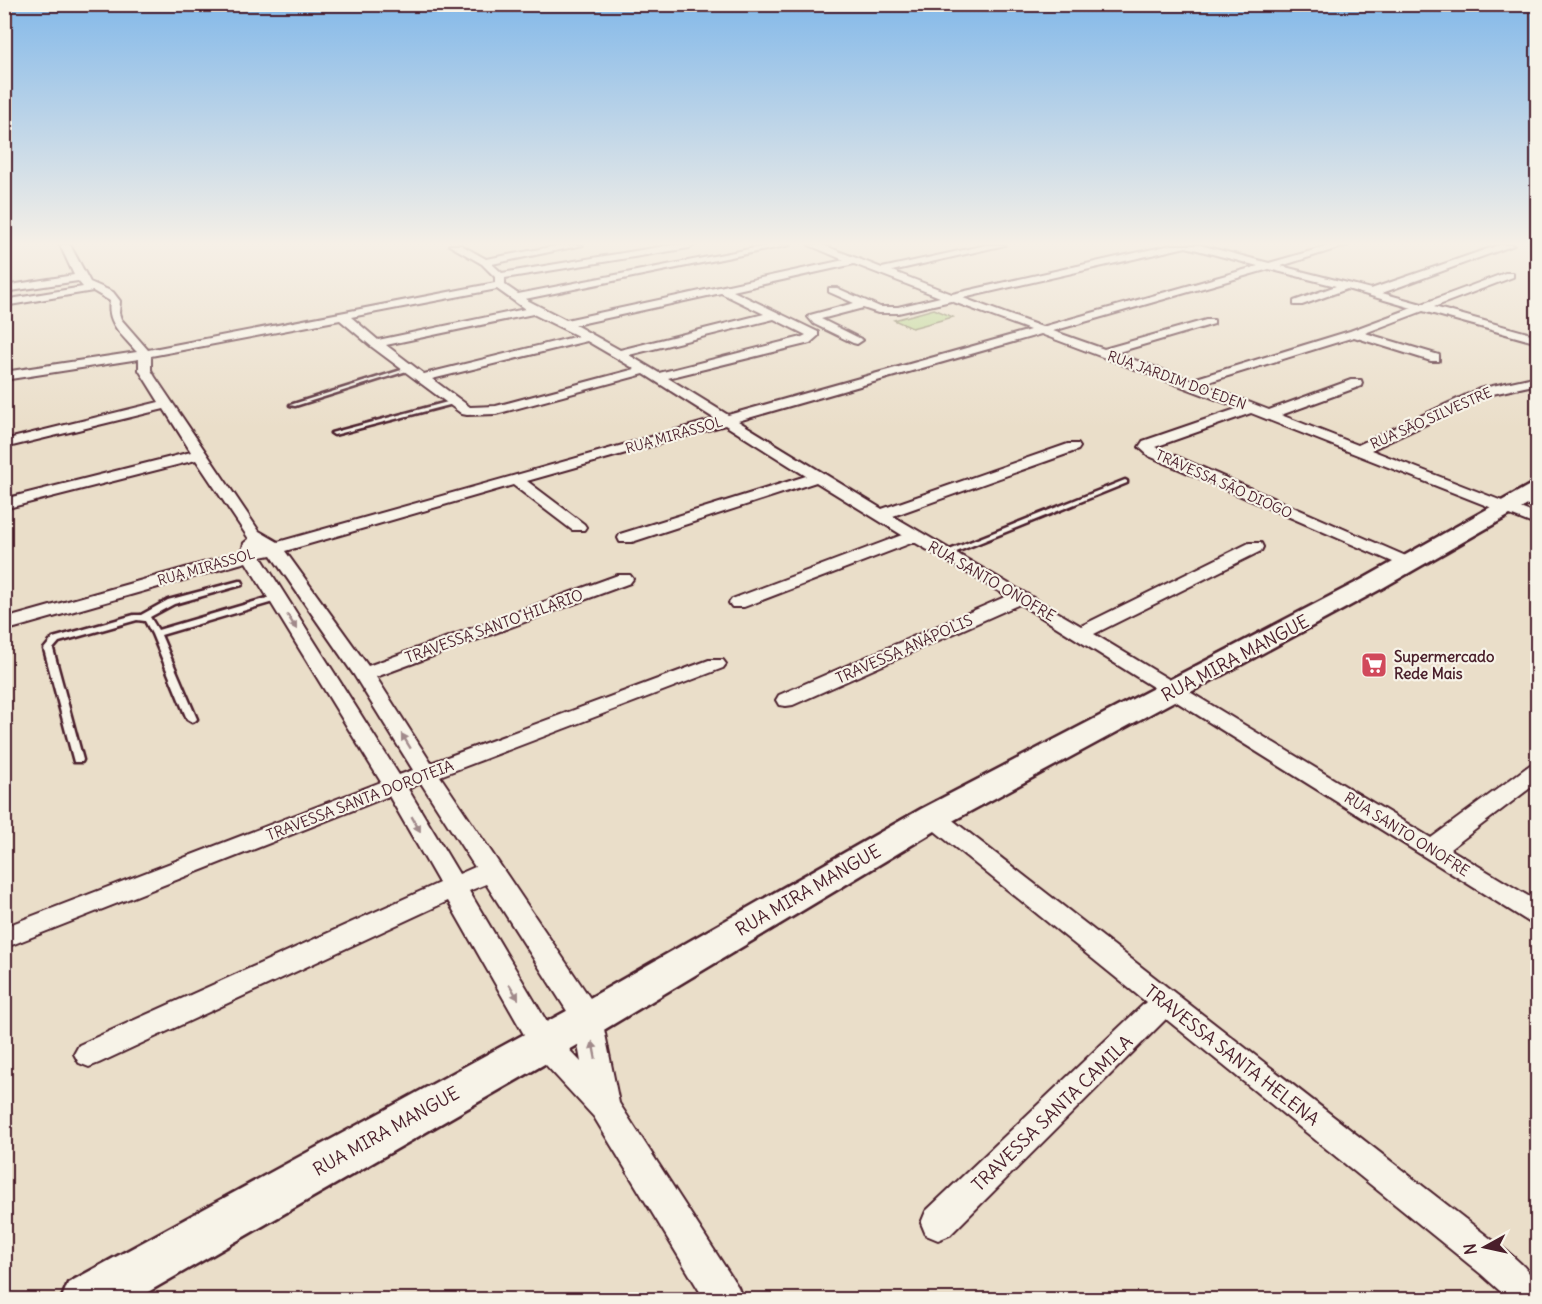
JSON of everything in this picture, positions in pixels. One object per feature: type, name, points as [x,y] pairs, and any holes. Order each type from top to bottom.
[{"type":"main road","name":"RUA MIRA MANGUE","points":[[85,1299],[588,1019],[933,817],[1409,564],[1538,490]]},
{"type":"street","points":[[114,306],[113,313],[116,320],[145,354],[145,370],[201,454],[252,544],[277,598],[394,786],[544,1043],[605,1107],[725,1299]]},
{"type":"street","points":[[4,376],[145,354],[384,306]]},
{"type":"street","name":"RUA SANTO ONOFRE","points":[[528,306],[589,337],[651,373],[817,477],[1081,633],[1538,915]]},
{"type":"street","points":[[565,324],[649,306]]},
{"type":"street","points":[[341,315],[376,344],[467,411],[486,411],[807,340],[814,334],[757,306]]},
{"type":"street","points":[[857,306],[814,317],[818,322],[857,340]]},
{"type":"street","points":[[868,306],[878,310],[891,311],[912,306]]},
{"type":"street","name":"RUA JARDIM DO EDEN","points":[[973,306],[1190,384],[1538,521]]},
{"type":"street","name":"RUA MIRASSOL","points":[[274,547],[1125,306]]},
{"type":"street","points":[[1416,306],[1538,340]]},
{"type":"street","points":[[1190,384],[1354,333],[1430,306]]},
{"type":"street","points":[[376,344],[534,310]]},
{"type":"street","points":[[619,354],[776,315]]},
{"type":"street","points":[[1102,353],[1210,322]]},
{"type":"street","points":[[1523,336],[1538,330]]},
{"type":"street","points":[[1354,333],[1435,358]]},
{"type":"street","points":[[422,378],[589,337]]},
{"type":"street","name":"RUA SÃO SILVESTRE","points":[[1360,450],[1484,392],[1538,380]]},
{"type":"street","points":[[1269,415],[1356,383]]},
{"type":"street","points":[[4,444],[168,404]]},
{"type":"street","name":"TRAVESSA SÃO DIOGO","points":[[1252,408],[1148,444],[1146,447],[1154,453],[1409,564]]},
{"type":"street","points":[[880,515],[1073,447]]},
{"type":"street","points":[[4,504],[201,454]]},
{"type":"street","points":[[626,538],[817,477]]},
{"type":"street","points":[[515,480],[578,527]]},
{"type":"street","points":[[738,603],[915,536]]},
{"type":"street","points":[[252,544],[274,547],[364,674],[426,773],[588,1019],[605,1107]]},
{"type":"street","name":"RUA MIRASSOL","points":[[4,625],[252,544]]},
{"type":"street","points":[[1081,633],[1255,547]]},
{"type":"street","name":"TRAVESSA SANTO HILARIO","points":[[364,674],[624,579]]},
{"type":"street","name":"TRAVESSA ANÁPOLIS","points":[[786,700],[1021,597]]},
{"type":"street","name":"TRAVESSA SANTA DOROTEIA","points":[[4,938],[426,773],[716,664]]},
{"type":"street","points":[[1433,849],[1538,770]]},
{"type":"street","name":"TRAVESSA SANTA HELENA","points":[[933,817],[1493,1262],[1512,1279],[1523,1295],[1522,1299]]},
{"type":"street","points":[[89,1054],[490,871]]},
{"type":"street","name":"TRAVESSA SANTA CAMILA","points":[[938,1223],[1165,1002]]},
{"type":"lane","points":[[293,405],[410,369]]},
{"type":"lane","points":[[334,433],[455,402]]},
{"type":"lane","points":[[946,554],[1125,482]]},
{"type":"lane","points":[[78,760],[48,650],[62,637],[129,618],[144,617],[171,602],[239,583]]},
{"type":"lane","points":[[156,634],[277,598]]},
{"type":"lane","points":[[144,617],[148,619],[156,634],[192,719]]},
{"type":"green space","points":[[934,309],[953,317],[912,328],[894,320]]},
{"type":"place","name":"Supermercado Rede Mais","points":[[1374,665]]}]
